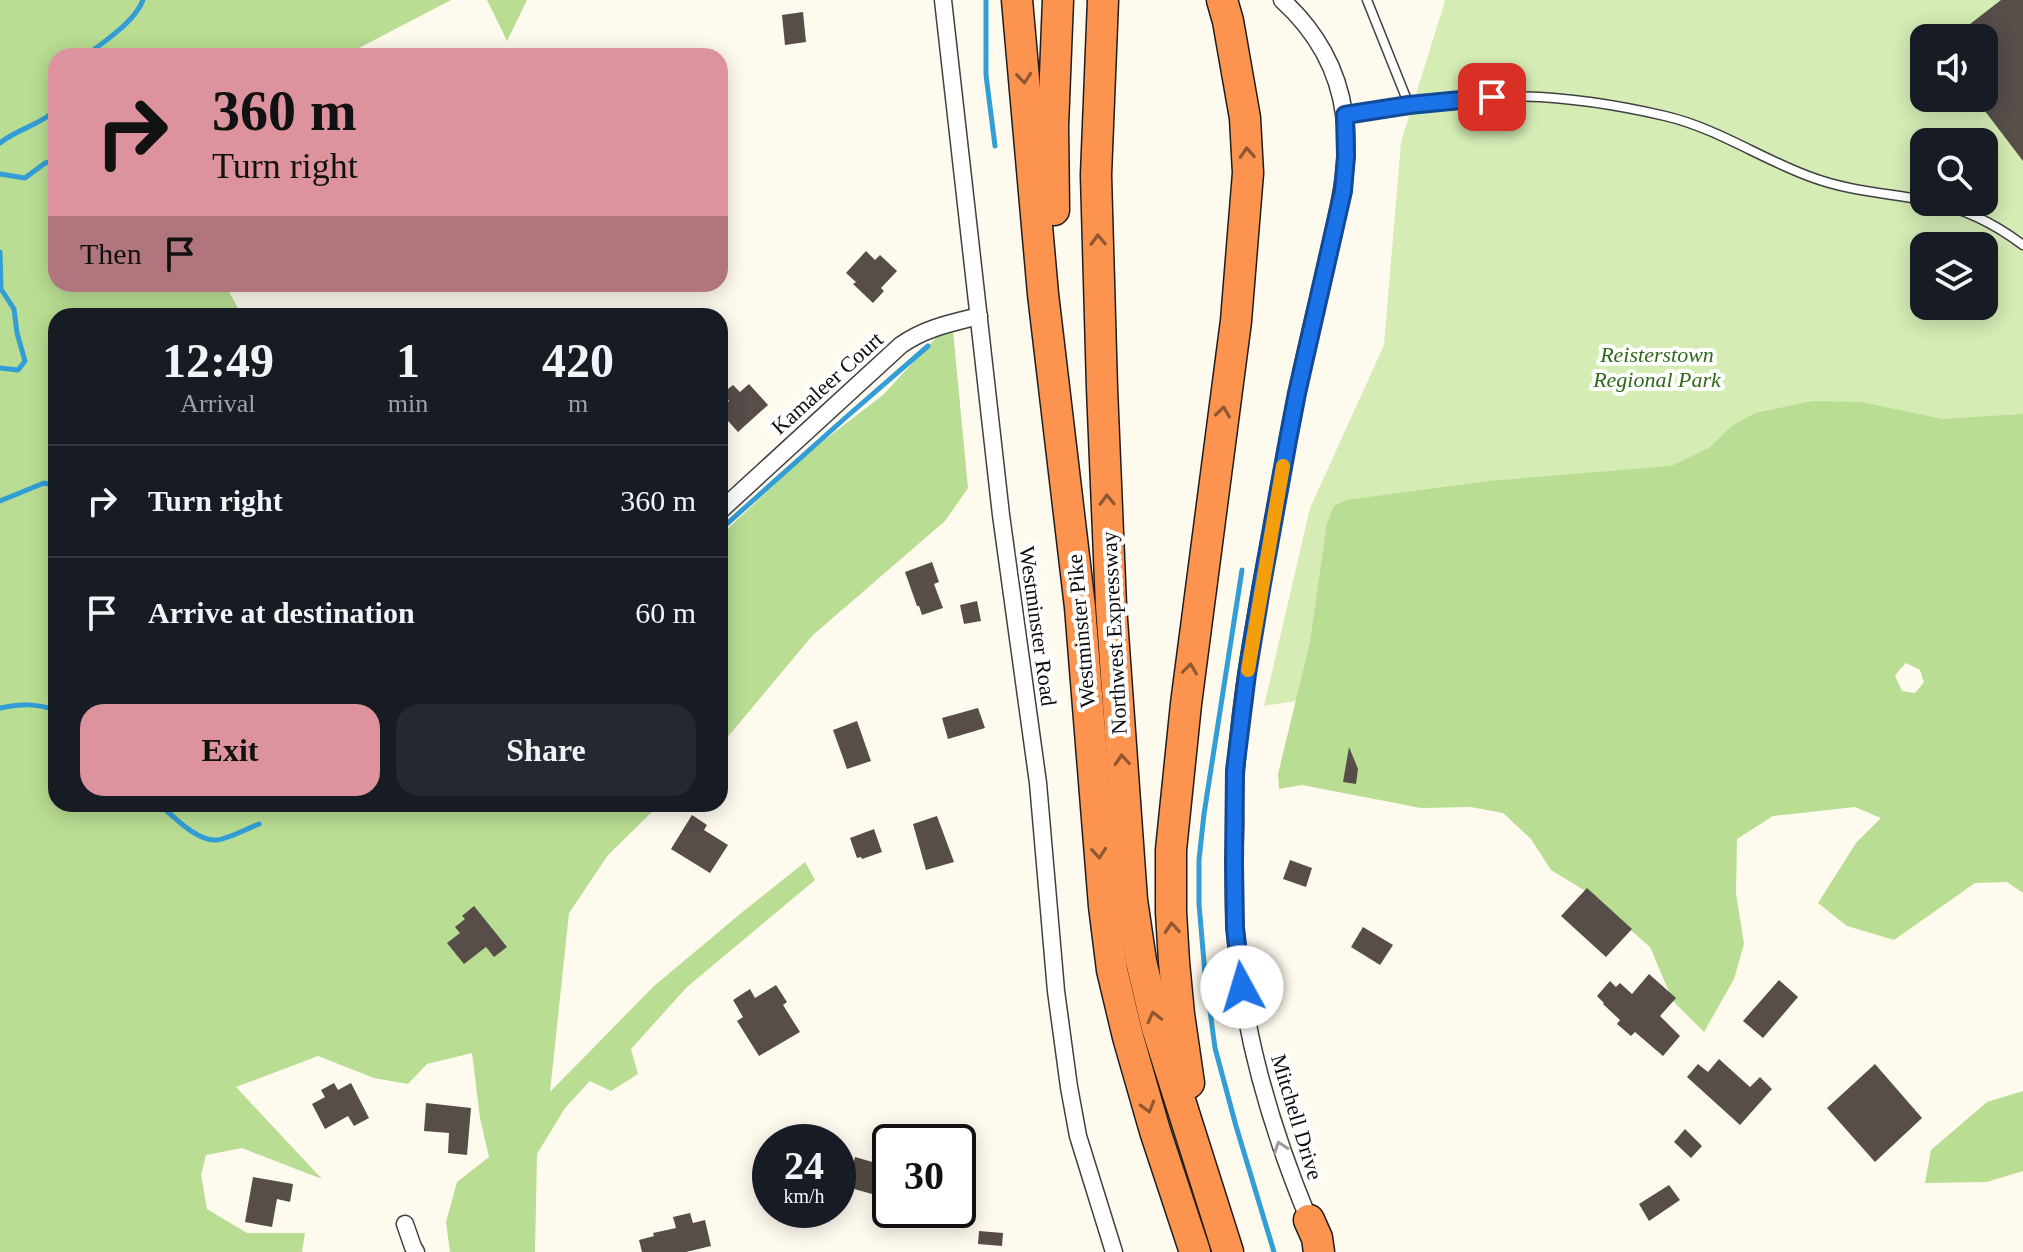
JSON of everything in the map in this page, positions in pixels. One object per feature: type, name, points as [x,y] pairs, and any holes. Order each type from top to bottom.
[{"type":"highway","name":"Westminster Pike","points":[[1017,0],[1043,294],[1080,607],[1098,846],[1112,970],[1151,1118],[1195,1252]]},
{"type":"highway","name":"Northwest Expressway","points":[[1058,0],[1053,185],[1074,471],[1080,607]]},
{"type":"highway","name":"Northwest Expressway","points":[[1103,0],[1096,175],[1102,373],[1111,605],[1132,900],[1141,961],[1157,1028],[1230,1252]]},
{"type":"highway","points":[[1222,0],[1241,89],[1248,173],[1236,321],[1176,792],[1171,850],[1171,912],[1188,1080],[1230,1252]]},
{"type":"highway","points":[[1309,1220],[1319,1252]]},
{"type":"street","name":"Westminster Road","points":[[943,0],[1001,515],[1038,783],[1056,991],[1069,1087],[1078,1136],[1114,1252]]},
{"type":"street","name":"Mitchell Drive","points":[[1282,0],[1315,35],[1337,84],[1345,115],[1346,156],[1343,191],[1297,393],[1247,674],[1237,756],[1235,928],[1251,1042],[1266,1102],[1280,1148],[1309,1220]]},
{"type":"street","name":"Kamaleer Court","points":[[728,504],[901,345],[931,328],[979,316]]},
{"type":"street","points":[[405,1224],[416,1252]]},
{"type":"lane","points":[[1367,0],[1409,105]]},
{"type":"lane","points":[[1345,115],[1492,97],[1584,102],[1651,114],[1701,128],[1781,165],[1846,188],[1910,198]]},
{"type":"lane","points":[[1975,216],[2023,245]]},
{"type":"green space","points":[[0,0],[451,0],[359,48],[48,48],[48,292],[229,292],[238,308],[48,308],[48,812],[652,812],[608,855],[569,913],[550,1092],[654,986],[805,862],[815,880],[687,987],[631,1049],[638,1074],[611,1091],[590,1081],[565,1108],[537,1154],[535,1252],[450,1252],[446,1222],[457,1182],[489,1157],[480,1118],[472,1053],[427,1064],[408,1084],[374,1078],[318,1056],[236,1087],[322,1179],[242,1148],[206,1155],[201,1175],[207,1209],[247,1233],[305,1233],[302,1252],[0,1252]]},
{"type":"green space","points":[[487,0],[527,0],[507,41]]},
{"type":"green space","name":"Reisterstown Regional Park","points":[[1442,0],[2023,0],[2023,646],[1980,596],[1264,706],[1310,508],[1384,345],[1401,142],[1445,1]]},
{"type":"green space","points":[[952,320],[968,488],[945,521],[813,635],[728,736],[728,528],[810,451],[883,395]]},
{"type":"green space","points":[[1813,401],[1862,402],[1942,419],[2023,414],[2023,893],[2007,882],[1975,883],[1894,940],[1847,926],[1818,903],[1856,843],[1881,818],[1855,807],[1773,816],[1737,839],[1736,893],[1744,944],[1734,979],[1704,1032],[1673,1001],[1650,947],[1587,892],[1551,870],[1531,839],[1503,813],[1471,807],[1421,808],[1302,785],[1279,789],[1278,774],[1310,642],[1327,523],[1334,506],[1346,500],[1489,481],[1671,466],[1709,448],[1732,426],[1755,413]],"holes":[[[1906,663],[1920,670],[1924,682],[1915,693],[1902,691],[1895,676],[1900,669]]]},
{"type":"green space","points":[[2023,1091],[2023,1171],[1987,1182],[1925,1183],[1931,1150],[1987,1102]]},
{"type":"building","points":[[2001,0],[2023,0],[2023,161],[1986,112],[1998,112],[1998,24],[1970,24]]},
{"type":"building","points":[[803,12],[806,42],[785,45],[782,15]]},
{"type":"building","points":[[866,251],[875,260],[880,255],[897,271],[881,288],[884,291],[873,303],[846,273]]},
{"type":"building","points":[[749,384],[768,405],[738,432],[728,421],[728,389],[733,385],[740,392]]},
{"type":"building","points":[[932,562],[939,582],[934,584],[943,608],[922,615],[905,572]]},
{"type":"building","points":[[977,601],[981,621],[964,624],[960,605]]},
{"type":"building","points":[[978,708],[985,728],[948,739],[942,718]]},
{"type":"building","points":[[857,721],[871,761],[847,769],[833,730]]},
{"type":"building","points":[[1349,747],[1358,769],[1356,784],[1343,782]]},
{"type":"building","points":[[692,815],[707,825],[704,830],[728,845],[710,873],[671,849]]},
{"type":"building","points":[[937,816],[954,862],[926,870],[913,824]]},
{"type":"building","points":[[874,829],[882,852],[857,858],[850,838]]},
{"type":"building","points":[[1290,860],[1312,868],[1306,887],[1283,879]]},
{"type":"building","points":[[1587,888],[1632,929],[1606,957],[1561,916]]},
{"type":"building","points":[[474,906],[507,947],[494,957],[486,947],[464,964],[447,943],[460,933],[455,927]]},
{"type":"building","points":[[1363,927],[1393,945],[1380,965],[1351,947]]},
{"type":"building","points":[[1649,974],[1676,998],[1660,1016],[1680,1036],[1663,1056],[1635,1032],[1631,1036],[1617,1024],[1620,1020],[1597,996],[1610,981],[1616,987],[1620,983],[1632,994]]},
{"type":"building","points":[[1779,980],[1798,997],[1763,1038],[1743,1021]]},
{"type":"building","points":[[776,985],[787,1002],[783,1005],[800,1032],[759,1056],[737,1021],[743,1017],[733,1000],[750,989],[755,998]]},
{"type":"building","points":[[1719,1059],[1750,1087],[1760,1077],[1772,1089],[1740,1125],[1687,1077],[1698,1064],[1708,1072]]},
{"type":"building","points":[[1875,1064],[1922,1118],[1875,1162],[1827,1108]]},
{"type":"building","points":[[334,1083],[338,1090],[351,1083],[369,1118],[354,1126],[348,1116],[325,1129],[312,1104],[325,1097],[321,1090]]},
{"type":"building","points":[[426,1103],[471,1108],[467,1155],[448,1153],[449,1133],[424,1131]]},
{"type":"building","points":[[1685,1129],[1702,1146],[1691,1158],[1674,1142]]},
{"type":"building","points":[[856,1157],[872,1162],[872,1194],[856,1190]]},
{"type":"building","points":[[253,1177],[293,1184],[290,1202],[277,1199],[272,1227],[245,1222]]},
{"type":"building","points":[[1669,1185],[1680,1200],[1649,1221],[1639,1204]]},
{"type":"building","points":[[690,1213],[693,1223],[705,1220],[711,1246],[686,1252],[642,1252],[639,1240],[676,1228],[673,1217]]},
{"type":"building","points":[[979,1231],[1003,1233],[1002,1246],[978,1244]]},
{"type":"waterway","points":[[96,48],[126,24],[143,0]]},
{"type":"waterway","points":[[986,0],[986,75],[995,146]]},
{"type":"waterway","points":[[0,143],[48,116]]},
{"type":"waterway","points":[[0,174],[25,178],[48,162]]},
{"type":"waterway","points":[[0,252],[1,289],[14,309],[25,361],[18,370],[0,368]]},
{"type":"waterway","points":[[728,523],[928,346]]},
{"type":"waterway","points":[[0,501],[48,484]]},
{"type":"waterway","points":[[1242,570],[1204,814],[1199,860],[1199,904],[1215,1048],[1274,1252]]},
{"type":"waterway","points":[[0,708],[28,705],[48,708]]},
{"type":"waterway","points":[[168,812],[209,840],[227,837],[259,824]]},
{"type":"slow traffic","points":[[1248,670],[1283,466]]},
{"type":"route","points":[[1242,987],[1235,928],[1235,770],[1247,674],[1288,440],[1343,191],[1345,115],[1492,97]]}]
